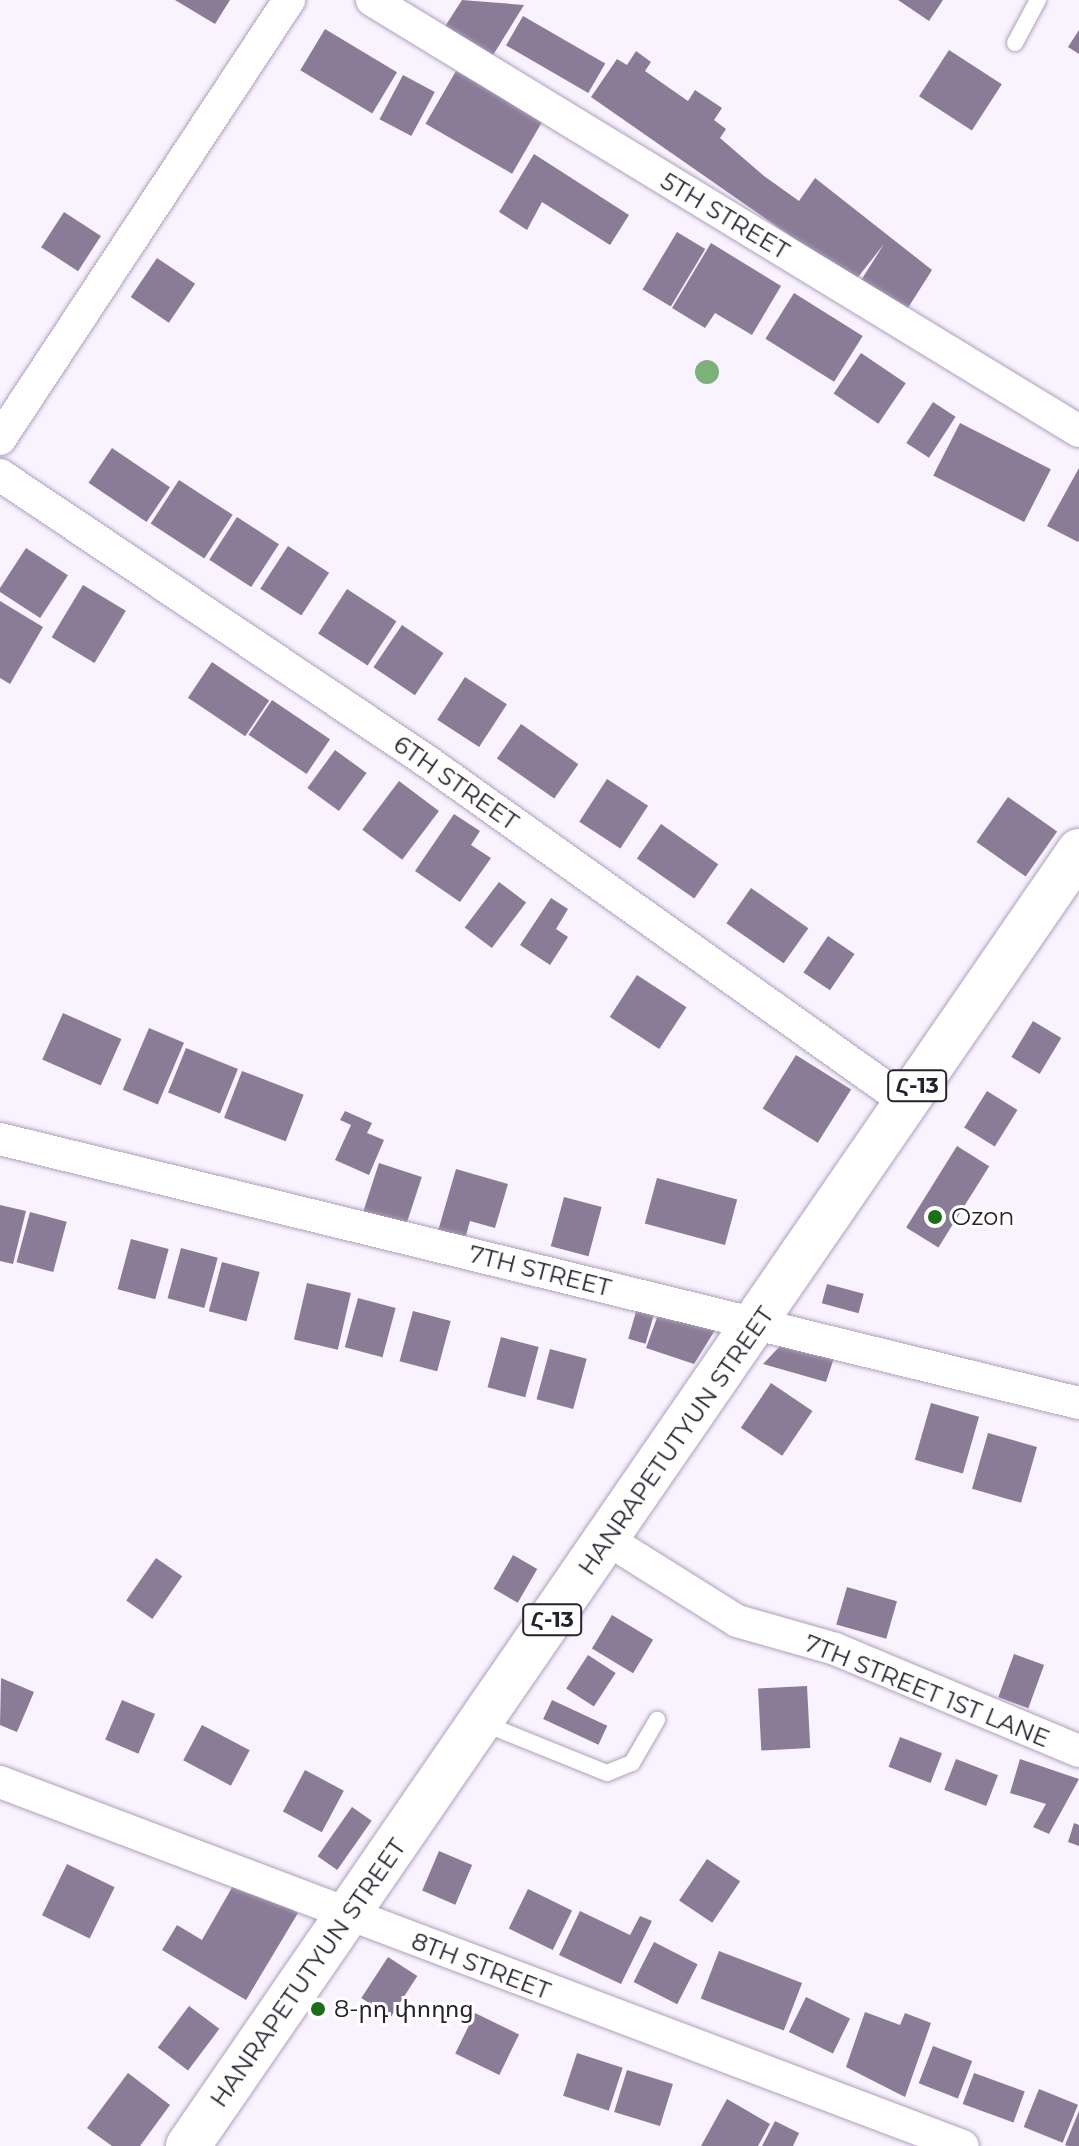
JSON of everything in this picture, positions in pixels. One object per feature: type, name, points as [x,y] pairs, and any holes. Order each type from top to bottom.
[{"type":"main road","name":"HANRAPETUTYUN STREET","points":[[188,2146],[758,1324],[1079,851]]},
{"type":"street","points":[[0,439],[289,0]]},
{"type":"street","name":"5TH STREET","points":[[372,0],[1079,431]]},
{"type":"street","name":"6TH STREET","points":[[0,475],[428,762],[906,1102]]},
{"type":"street","name":"7TH STREET","points":[[0,1139],[1079,1403]]},
{"type":"street","name":"7TH STREET 1ST LANE","points":[[608,1540],[737,1621],[835,1649],[1079,1751]]},
{"type":"street","name":"8TH STREET","points":[[0,1782],[347,1916],[963,2146]]},
{"type":"lane","points":[[1015,43],[1038,0]]},
{"type":"lane","points":[[481,1723],[607,1773],[632,1763],[657,1720]]},
{"type":"shaded area","points":[[707,360],[715,364],[719,372],[715,380],[707,384],[699,380],[695,372],[699,364]]},
{"type":"building","points":[[175,0],[230,0],[215,24]]},
{"type":"building","points":[[462,0],[524,5],[490,60],[442,31]]},
{"type":"building","points":[[898,0],[943,0],[929,21]]},
{"type":"building","points":[[523,16],[605,64],[588,93],[506,45]]},
{"type":"building","points":[[325,29],[397,72],[372,113],[300,70]]},
{"type":"building","points":[[1079,30],[1079,54],[1068,47]]},
{"type":"building","points":[[949,50],[1002,84],[972,130],[919,96]]},
{"type":"building","points":[[636,51],[651,62],[645,71],[688,101],[695,90],[722,108],[714,120],[726,129],[720,138],[764,176],[799,201],[815,178],[932,270],[906,311],[860,282],[884,244],[855,281],[591,97],[617,59],[627,65]]},
{"type":"building","points":[[456,71],[543,121],[512,174],[426,124]]},
{"type":"building","points":[[403,75],[435,92],[411,136],[380,119]]},
{"type":"building","points":[[534,154],[629,215],[610,245],[542,202],[527,230],[499,212]]},
{"type":"building","points":[[64,212],[101,236],[78,271],[41,247]]},
{"type":"building","points":[[677,232],[705,249],[671,306],[642,289]]},
{"type":"building","points":[[711,243],[781,286],[752,335],[715,313],[705,328],[672,308]]},
{"type":"building","points":[[157,258],[195,284],[169,323],[131,297]]},
{"type":"building","points":[[794,293],[863,336],[834,382],[765,339]]},
{"type":"building","points":[[861,353],[906,383],[878,424],[834,394]]},
{"type":"building","points":[[933,402],[956,417],[929,458],[906,443]]},
{"type":"building","points":[[960,423],[1051,469],[1024,522],[933,476]]},
{"type":"building","points":[[112,448],[170,487],[147,522],[89,483]]},
{"type":"building","points":[[1079,468],[1079,540],[1078,542],[1047,526]]},
{"type":"building","points":[[179,480],[233,515],[204,558],[151,524]]},
{"type":"building","points":[[237,517],[279,544],[251,587],[209,560]]},
{"type":"building","points":[[288,546],[329,573],[301,615],[260,589]]},
{"type":"building","points":[[26,548],[68,575],[40,618],[0,592]]},
{"type":"building","points":[[83,585],[126,611],[94,663],[52,637]]},
{"type":"building","points":[[347,589],[396,621],[368,666],[318,633]]},
{"type":"building","points":[[0,601],[43,627],[10,684],[0,678]]},
{"type":"building","points":[[402,625],[443,653],[415,695],[373,667]]},
{"type":"building","points":[[212,662],[269,701],[245,736],[188,698]]},
{"type":"building","points":[[465,677],[507,704],[479,747],[437,720]]},
{"type":"building","points":[[272,700],[330,739],[307,774],[249,735]]},
{"type":"building","points":[[521,724],[578,764],[554,799],[497,758]]},
{"type":"building","points":[[335,750],[367,773],[339,811],[307,788]]},
{"type":"building","points":[[607,779],[648,806],[620,848],[579,822]]},
{"type":"building","points":[[399,781],[439,811],[402,860],[362,830]]},
{"type":"building","points":[[1008,797],[1057,831],[1026,876],[976,842]]},
{"type":"building","points":[[454,814],[480,831],[471,845],[491,858],[460,902],[415,871]]},
{"type":"building","points":[[661,824],[718,864],[694,899],[637,858]]},
{"type":"building","points":[[499,882],[526,902],[492,948],[465,928]]},
{"type":"building","points":[[751,888],[808,928],[784,963],[726,923]]},
{"type":"building","points":[[551,898],[568,909],[556,929],[568,937],[550,965],[520,945]]},
{"type":"building","points":[[828,936],[855,954],[830,990],[803,972]]},
{"type":"building","points":[[637,975],[686,1007],[659,1049],[610,1017]]},
{"type":"building","points":[[63,1013],[121,1039],[101,1086],[42,1060]]},
{"type":"building","points":[[1033,1021],[1061,1038],[1040,1074],[1011,1057]]},
{"type":"building","points":[[149,1028],[184,1043],[158,1105],[123,1090]]},
{"type":"building","points":[[186,1048],[238,1069],[220,1113],[168,1093]]},
{"type":"building","points":[[796,1055],[851,1089],[818,1143],[763,1108]]},
{"type":"building","points":[[242,1071],[304,1095],[286,1141],[224,1118]]},
{"type":"building","points":[[987,1091],[1018,1110],[995,1147],[964,1127]]},
{"type":"building","points":[[345,1111],[372,1123],[367,1133],[384,1140],[369,1175],[335,1160],[351,1125],[340,1120]]},
{"type":"building","points":[[957,1146],[989,1166],[938,1248],[906,1227]]},
{"type":"building","points":[[379,1163],[422,1177],[404,1231],[361,1217]]},
{"type":"building","points":[[456,1169],[508,1184],[495,1228],[470,1221],[465,1239],[438,1231]]},
{"type":"building","points":[[657,1178],[737,1199],[725,1245],[645,1223]]},
{"type":"building","points":[[564,1197],[602,1207],[588,1256],[551,1246]]},
{"type":"building","points":[[0,1205],[26,1211],[13,1264],[0,1261]]},
{"type":"building","points":[[30,1212],[67,1222],[53,1272],[17,1262]]},
{"type":"building","points":[[131,1239],[169,1249],[155,1299],[118,1289]]},
{"type":"building","points":[[181,1248],[218,1258],[204,1308],[168,1298]]},
{"type":"building","points":[[222,1262],[260,1272],[246,1321],[209,1311]]},
{"type":"building","points":[[307,1283],[351,1293],[338,1350],[294,1340]]},
{"type":"building","points":[[827,1284],[864,1294],[859,1313],[822,1303]]},
{"type":"building","points":[[358,1298],[396,1308],[382,1357],[345,1347]]},
{"type":"building","points":[[637,1308],[654,1313],[645,1344],[628,1339]]},
{"type":"building","points":[[413,1311],[451,1321],[437,1371],[400,1361]]},
{"type":"building","points":[[659,1312],[717,1327],[694,1364],[646,1348]]},
{"type":"building","points":[[501,1337],[539,1347],[525,1397],[488,1387]]},
{"type":"building","points":[[782,1344],[835,1355],[826,1382],[763,1364]]},
{"type":"building","points":[[550,1349],[587,1359],[573,1409],[537,1399]]},
{"type":"building","points":[[771,1383],[812,1411],[782,1456],[741,1428]]},
{"type":"building","points":[[931,1403],[979,1417],[963,1473],[915,1460]]},
{"type":"building","points":[[988,1433],[1037,1447],[1021,1503],[972,1489]]},
{"type":"building","points":[[513,1555],[537,1569],[518,1603],[493,1589]]},
{"type":"building","points":[[156,1558],[182,1576],[152,1619],[126,1601]]},
{"type":"building","points":[[847,1587],[897,1601],[886,1639],[836,1624]]},
{"type":"building","points":[[612,1615],[653,1640],[633,1673],[592,1648]]},
{"type":"building","points":[[1014,1654],[1044,1665],[1028,1708],[998,1697]]},
{"type":"building","points":[[588,1655],[616,1673],[594,1707],[566,1689]]},
{"type":"building","points":[[1,1678],[34,1692],[17,1732],[0,1725]]},
{"type":"building","points":[[807,1686],[810,1748],[761,1750],[758,1689]]},
{"type":"building","points":[[122,1700],[155,1714],[138,1754],[105,1740]]},
{"type":"building","points":[[552,1700],[607,1726],[598,1745],[543,1719]]},
{"type":"building","points":[[202,1725],[250,1750],[231,1786],[183,1760]]},
{"type":"building","points":[[900,1737],[942,1753],[931,1783],[889,1767]]},
{"type":"building","points":[[956,1759],[998,1775],[986,1806],[944,1790]]},
{"type":"building","points":[[1020,1759],[1079,1779],[1049,1834],[1033,1827],[1046,1804],[1010,1793]]},
{"type":"building","points":[[305,1770],[344,1791],[322,1832],[283,1811]]},
{"type":"building","points":[[352,1807],[372,1821],[337,1870],[318,1856]]},
{"type":"building","points":[[1074,1823],[1079,1825],[1079,1846],[1068,1842]]},
{"type":"building","points":[[439,1851],[472,1865],[455,1905],[422,1891]]},
{"type":"building","points":[[707,1859],[740,1881],[712,1923],[679,1900]]},
{"type":"building","points":[[67,1864],[115,1887],[90,1938],[42,1915]]},
{"type":"building","points":[[238,1877],[298,1913],[246,2000],[162,1950],[177,1925],[202,1940]]},
{"type":"building","points":[[528,1889],[572,1910],[553,1950],[509,1929]]},
{"type":"building","points":[[580,1911],[630,1935],[640,1916],[652,1921],[621,1984],[559,1955]]},
{"type":"building","points":[[654,1942],[698,1964],[677,2004],[634,1982]]},
{"type":"building","points":[[719,1951],[802,1983],[784,2031],[701,1999]]},
{"type":"building","points":[[388,1957],[417,1976],[391,2017],[361,1998]]},
{"type":"building","points":[[806,1997],[850,2018],[833,2054],[789,2032]]},
{"type":"building","points":[[189,2006],[219,2029],[188,2070],[158,2048]]},
{"type":"building","points":[[865,2012],[900,2025],[905,2013],[931,2023],[905,2097],[846,2067]]},
{"type":"building","points":[[475,2013],[519,2034],[499,2075],[455,2053]]},
{"type":"building","points":[[933,2046],[972,2061],[958,2098],[919,2083]]},
{"type":"building","points":[[577,2053],[623,2068],[609,2111],[563,2096]]},
{"type":"building","points":[[627,2070],[673,2084],[660,2126],[614,2112]]},
{"type":"building","points":[[128,2073],[170,2105],[140,2146],[112,2146],[87,2128]]},
{"type":"building","points":[[974,2073],[1025,2091],[1013,2122],[963,2104]]},
{"type":"building","points":[[1039,2089],[1078,2105],[1063,2143],[1024,2127]]},
{"type":"building","points":[[727,2099],[770,2124],[758,2146],[701,2146]]},
{"type":"building","points":[[1079,2111],[1079,2146],[1065,2145]]},
{"type":"building","points":[[775,2121],[799,2133],[793,2146],[762,2146]]},
{"type":"place","name":"Ozon","points":[[935,1217]]},
{"type":"place","name":"8-րդ փողոց","points":[[318,2009]]}]
